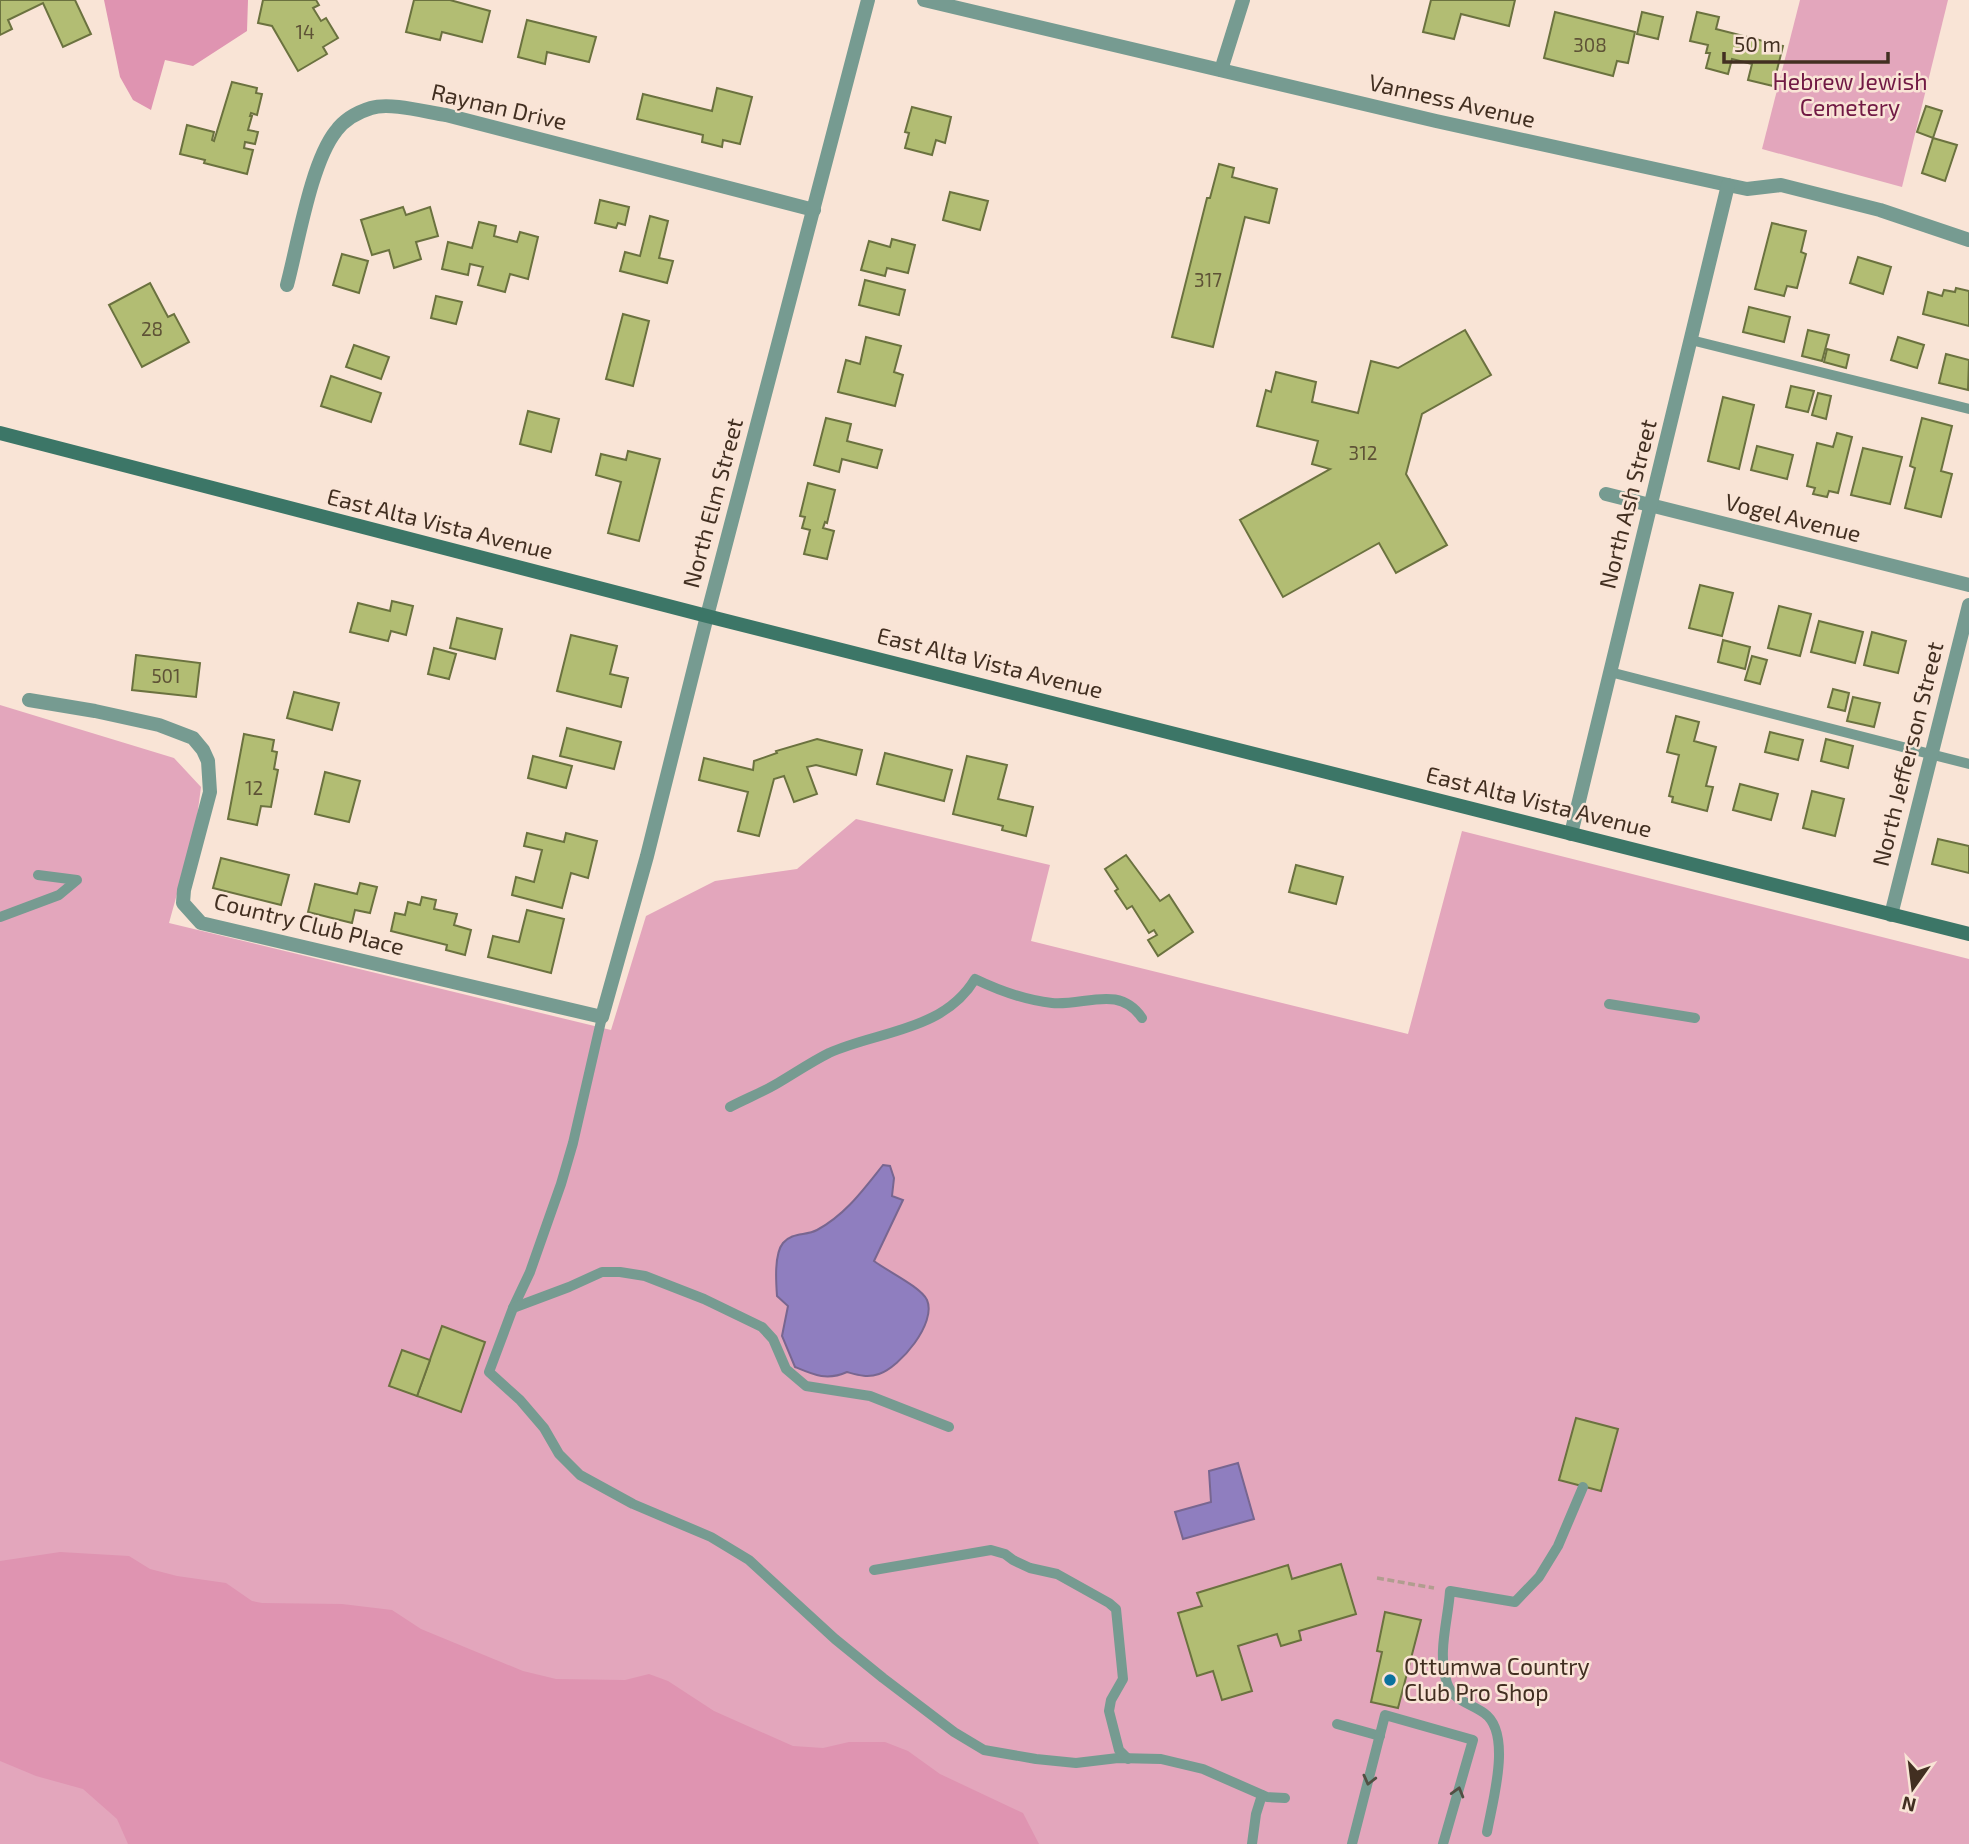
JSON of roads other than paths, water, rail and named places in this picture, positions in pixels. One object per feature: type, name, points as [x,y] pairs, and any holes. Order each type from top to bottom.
[{"type":"main road","name":"East Alta Vista Avenue","points":[[0,433],[707,616],[1969,934]]},
{"type":"street","name":"North Elm Street","points":[[602,1017],[647,856],[868,0]]},
{"type":"street","name":"Vanness Avenue","points":[[924,0],[1436,121],[1746,189],[1781,185],[1880,210],[1969,240]]},
{"type":"street","points":[[1221,70],[1243,0]]},
{"type":"street","name":"Raynan Drive","points":[[287,285],[320,158],[336,131],[351,117],[374,107],[405,108],[446,115],[814,210]]},
{"type":"street","name":"North Ash Street","points":[[1571,834],[1728,185]]},
{"type":"street","name":"Vogel Avenue","points":[[1606,495],[1969,585]]},
{"type":"street","name":"North Jefferson Street","points":[[1891,915],[1969,605]]},
{"type":"street","name":"Country Club Place","points":[[29,700],[159,725],[193,738],[203,750],[208,761],[209,792],[183,903],[201,923],[602,1017]]},
{"type":"lane","points":[[1691,340],[1969,409]]},
{"type":"lane","points":[[1610,673],[1969,764]]},
{"type":"lane","points":[[0,917],[59,895],[77,880],[38,875]]},
{"type":"lane","points":[[730,1107],[776,1085],[831,1053],[910,1029],[944,1010],[970,988],[975,979],[1001,992],[1055,1003],[1118,999],[1136,1008],[1142,1018]]},
{"type":"lane","points":[[1609,1004],[1695,1018]]},
{"type":"lane","points":[[602,1017],[561,1184],[530,1272],[489,1372],[520,1400],[544,1428],[559,1454],[580,1475],[634,1504],[711,1537],[750,1560],[835,1639],[883,1678],[954,1732],[984,1750],[1076,1763],[1161,1759],[1203,1769],[1262,1795],[1285,1798]]},
{"type":"lane","points":[[513,1308],[603,1272],[645,1276],[762,1326],[773,1339],[786,1369],[806,1386],[870,1396],[948,1427]]},
{"type":"lane","points":[[1487,1832],[1499,1761],[1497,1733],[1486,1714],[1460,1701],[1447,1684],[1442,1648],[1450,1591],[1515,1602],[1539,1577],[1558,1546],[1583,1487]]},
{"type":"lane","points":[[874,1570],[991,1550],[1005,1554],[1030,1568],[1057,1574],[1109,1603],[1116,1609],[1123,1679],[1111,1700],[1110,1711],[1119,1751],[1128,1759]]},
{"type":"lane","points":[[1352,1844],[1385,1715],[1473,1740],[1443,1844]]},
{"type":"lane","points":[[1337,1724],[1380,1736]]},
{"type":"lane","points":[[1251,1844],[1262,1795]]},
{"type":"place","name":"Ottumwa Country Club Pro Shop","points":[[1390,1680]]},
{"type":"park label","name":"Hebrew Jewish Cemetery","points":[[1850,95]]}]
